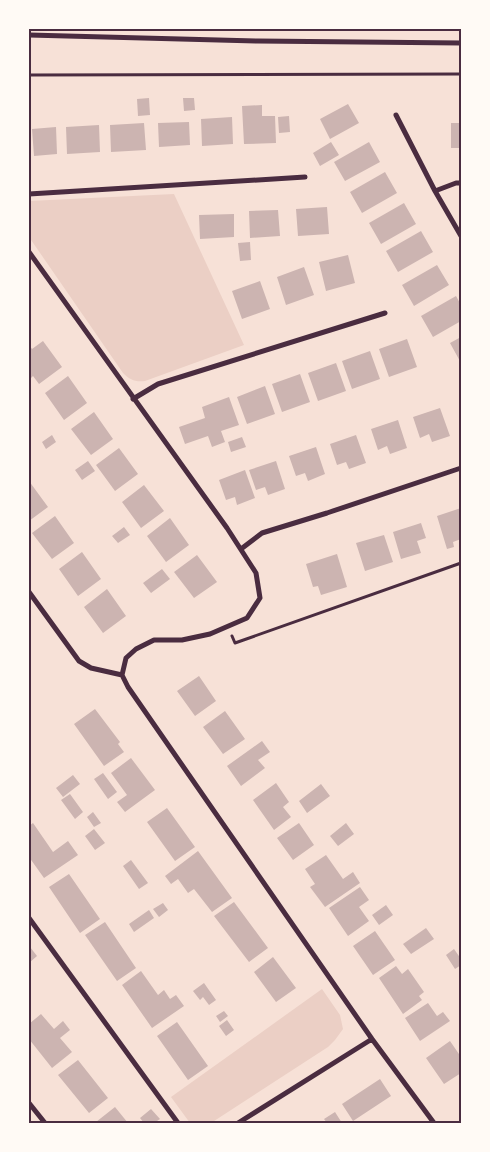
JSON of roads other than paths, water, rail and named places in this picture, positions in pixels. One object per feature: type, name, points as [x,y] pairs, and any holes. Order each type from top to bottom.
[{"type":"street","points":[[29,35],[268,41],[461,43]]},
{"type":"street","points":[[396,116],[461,236]]},
{"type":"street","points":[[29,194],[305,177]]},
{"type":"street","points":[[435,191],[461,183]]},
{"type":"street","points":[[29,252],[242,549],[256,572],[260,598],[247,618],[201,636],[182,640],[154,640],[145,644],[126,658],[122,675],[128,687],[372,1039],[434,1123]]},
{"type":"street","points":[[133,399],[158,384],[385,313]]},
{"type":"street","points":[[242,549],[262,533],[461,468]]},
{"type":"street","points":[[29,592],[79,661],[91,668],[122,675]]},
{"type":"street","points":[[29,918],[178,1123]]},
{"type":"street","points":[[238,1123],[372,1039]]},
{"type":"street","points":[[29,1103],[45,1123]]}]
